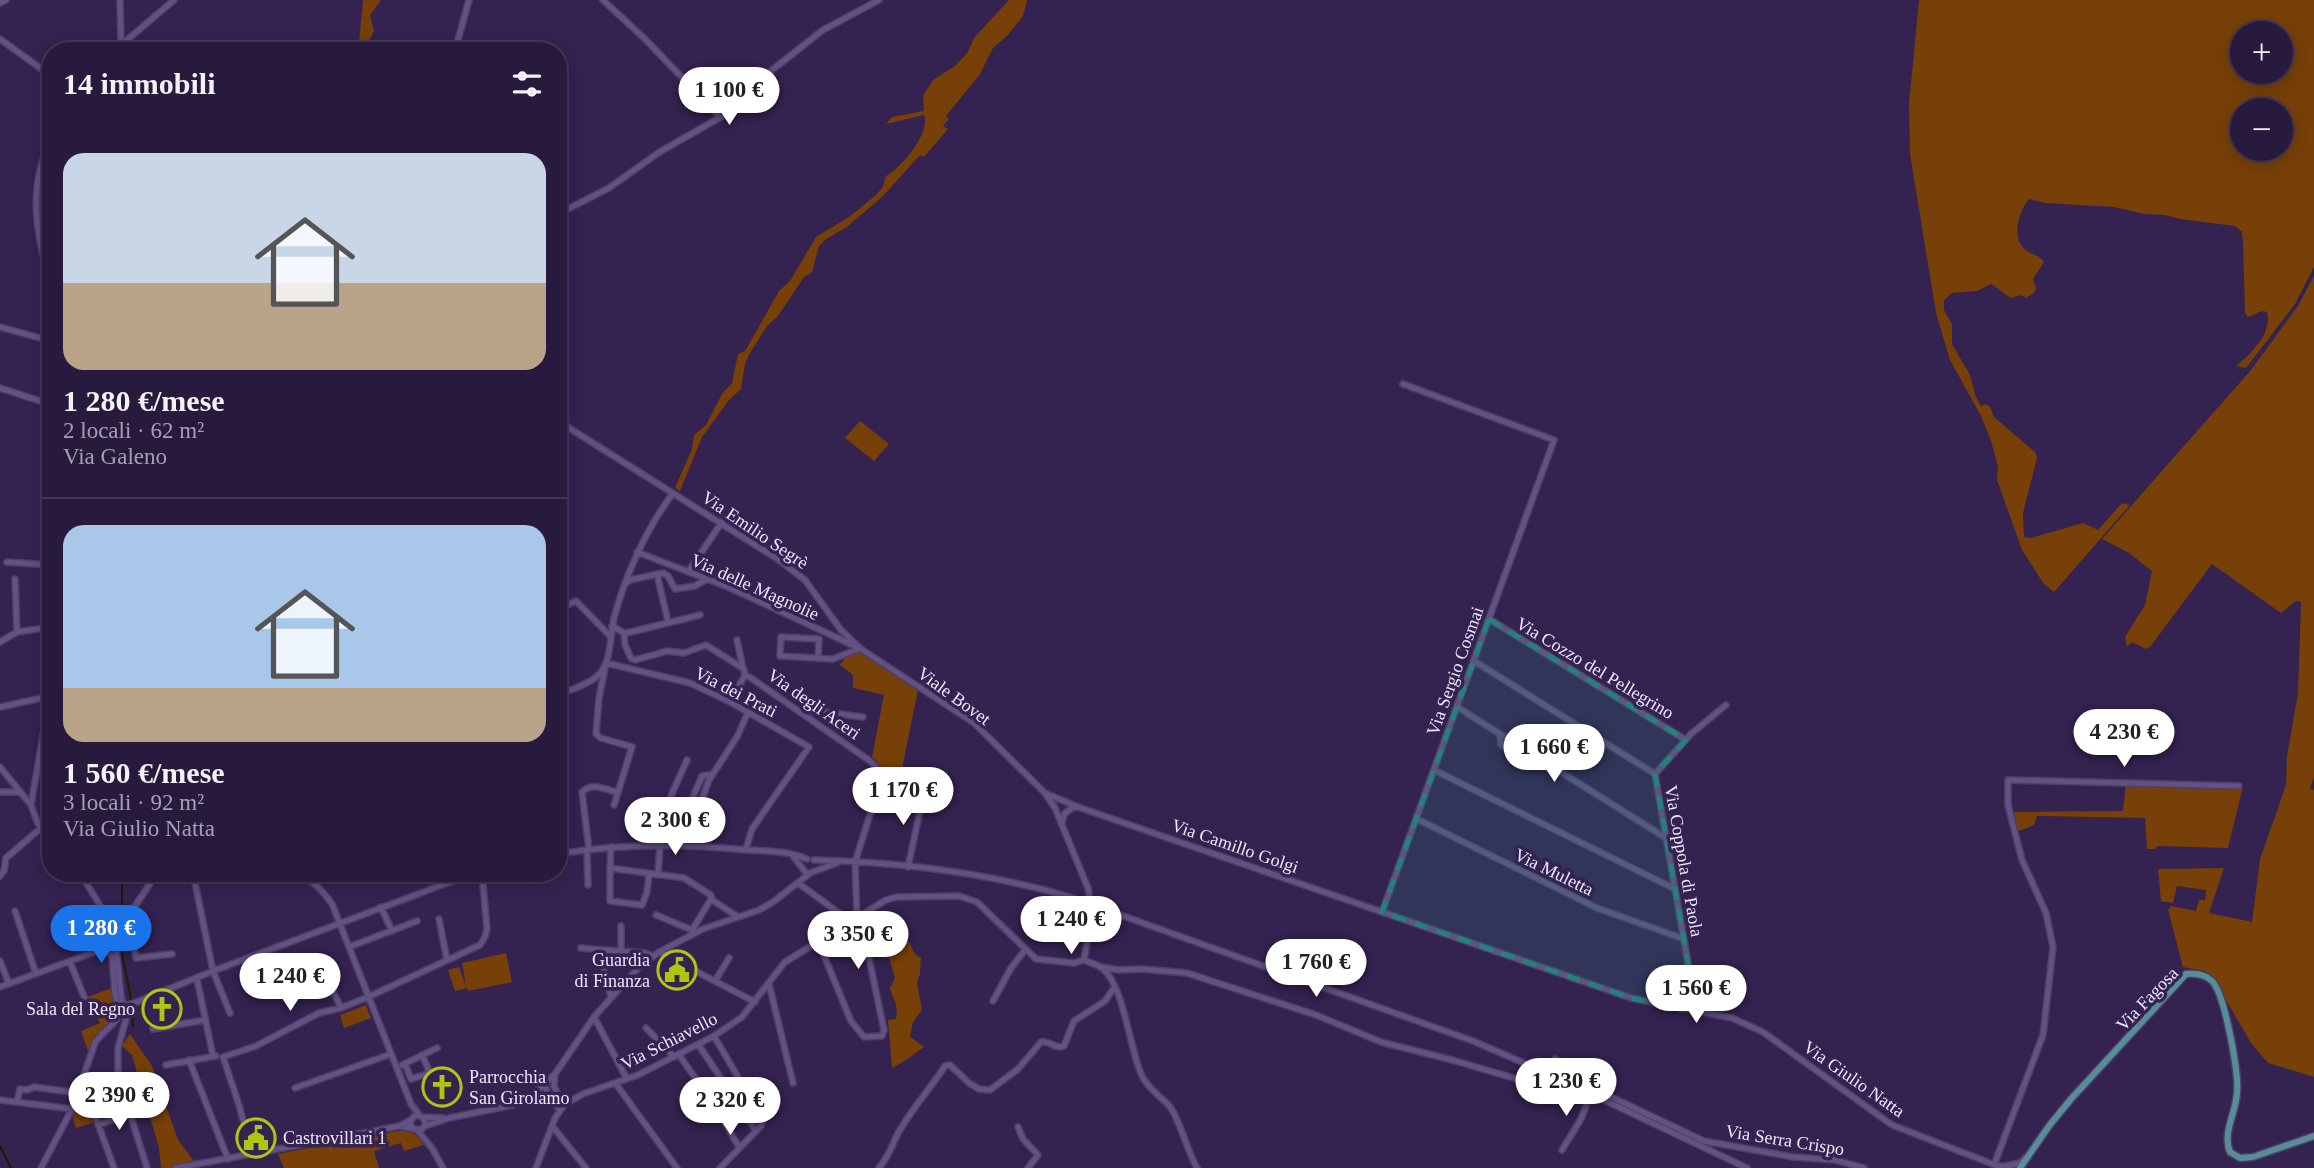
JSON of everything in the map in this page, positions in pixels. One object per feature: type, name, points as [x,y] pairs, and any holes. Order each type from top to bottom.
[{"type":"main road","name":"Via Fagosa","points":[[2020,1168],[2071,1099],[2186,974],[2198,973],[2211,980],[2218,991],[2236,1063],[2237,1094],[2227,1142],[2230,1152],[2241,1158],[2253,1157],[2314,1136]]},
{"type":"street","points":[[0,3],[6,0]]},
{"type":"street","points":[[120,0],[121,42]]},
{"type":"street","points":[[122,42],[174,0]]},
{"type":"street","points":[[457,42],[469,0]]},
{"type":"street","points":[[603,0],[610,3],[720,117]]},
{"type":"street","points":[[567,209],[609,188],[658,153],[720,117],[739,103],[772,70],[823,30],[879,0]]},
{"type":"street","points":[[0,39],[42,69]]},
{"type":"street","points":[[42,161],[36,201],[42,250]]},
{"type":"street","points":[[0,327],[42,339]]},
{"type":"street","name":"Via Sergio Cosmai","points":[[1382,912],[1554,440],[1404,384]]},
{"type":"street","points":[[0,388],[42,402]]},
{"type":"street","name":"Via Emilio Segrè","points":[[567,427],[722,522],[800,576],[841,630]]},
{"type":"street","points":[[614,805],[632,747],[596,734],[599,698],[610,636],[623,586],[637,552],[650,525],[673,493]]},
{"type":"street","points":[[688,572],[722,522]]},
{"type":"street","name":"Via delle Magnolie","points":[[637,552],[708,579],[861,649]]},
{"type":"street","points":[[7,562],[42,564]]},
{"type":"street","points":[[623,586],[630,580],[657,574],[668,576],[675,589],[695,586],[708,579]]},
{"type":"street","points":[[657,574],[668,622]]},
{"type":"street","points":[[16,579],[17,632]]},
{"type":"street","points":[[567,604],[576,601],[610,636]]},
{"type":"street","points":[[612,626],[624,633],[700,615]]},
{"type":"street","name":"Via Cozzo del Pellegrino","points":[[1489,620],[1686,740]]},
{"type":"street","points":[[0,642],[17,632],[42,629]]},
{"type":"street","points":[[826,634],[839,635],[841,630]]},
{"type":"street","name":"Viale Bovet","points":[[841,630],[861,649],[974,723],[1045,793]]},
{"type":"street","points":[[624,633],[627,655],[635,660],[667,651],[684,653],[706,645],[744,672]]},
{"type":"street","points":[[818,658],[819,639],[781,638],[780,656],[818,658],[839,658],[856,648],[861,649]]},
{"type":"street","points":[[737,640],[744,672]]},
{"type":"street","points":[[839,658],[844,649],[842,642]]},
{"type":"street","points":[[1474,661],[1655,774]]},
{"type":"street","points":[[567,691],[594,678],[606,663]]},
{"type":"street","name":"Via dei Prati","points":[[606,663],[690,683],[730,702],[809,747],[752,829],[746,849]]},
{"type":"street","name":"Via degli Aceri","points":[[730,702],[744,672],[870,761],[882,773],[881,780]]},
{"type":"street","points":[[0,707],[42,701]]},
{"type":"street","name":"Via Coppola di Paola","points":[[1681,1009],[1688,962],[1655,774],[1686,740],[1726,705]]},
{"type":"street","points":[[1457,707],[1666,838]]},
{"type":"street","points":[[800,711],[863,717]]},
{"type":"street","points":[[686,844],[713,774],[737,737],[748,712]]},
{"type":"street","points":[[31,806],[42,742]]},
{"type":"street","points":[[649,845],[687,760]]},
{"type":"street","points":[[0,767],[31,806],[41,828],[6,858],[4,871],[0,876]]},
{"type":"street","points":[[1434,770],[1675,889]]},
{"type":"street","points":[[699,808],[690,804],[702,776],[713,774]]},
{"type":"street","points":[[818,941],[851,1021],[861,1035],[867,1038],[882,1036],[884,1030],[858,915],[855,862],[881,780],[923,792],[908,867]]},
{"type":"street","points":[[2029,1154],[2020,1163],[2000,1167],[2043,1035],[2053,947],[2046,914],[2022,860],[2008,805],[2008,780],[2239,786]]},
{"type":"street","points":[[589,885],[582,792],[596,786],[618,793]]},
{"type":"street","points":[[0,792],[19,792]]},
{"type":"street","points":[[1045,793],[1055,808],[1088,888],[1090,905],[1083,960],[1119,970],[1187,973],[1316,1015],[1381,1042],[1527,1082],[1537,1079],[1542,1071]]},
{"type":"street","name":"Via Camillo Golgi","points":[[1045,793],[1078,807],[1382,912]]},
{"type":"street","points":[[1062,826],[1064,814],[1078,807]]},
{"type":"street","name":"Via Muletta","points":[[1416,819],[1597,908],[1684,939]]},
{"type":"street","points":[[567,853],[611,847],[686,844],[790,854],[811,860],[908,867],[1032,886],[1473,1041],[1591,1093],[1747,1168]]},
{"type":"street","points":[[658,875],[660,845]]},
{"type":"street","points":[[611,847],[610,901],[642,905],[649,874]]},
{"type":"street","points":[[790,854],[809,874]]},
{"type":"street","points":[[792,888],[802,868],[811,860]]},
{"type":"street","points":[[811,860],[817,870]]},
{"type":"street","points":[[399,1126],[415,1130],[449,1118],[513,1105],[534,1094],[555,1074],[611,997],[656,954],[693,932],[773,902],[809,874],[841,862]]},
{"type":"street","points":[[610,868],[684,878],[738,917]]},
{"type":"street","points":[[86,882],[101,907],[116,948],[126,1019],[118,1048],[118,1075],[147,1168]]},
{"type":"street","points":[[0,987],[104,948],[113,940],[151,882]]},
{"type":"street","points":[[195,882],[213,971],[230,1013]]},
{"type":"street","points":[[313,882],[324,891],[340,923],[411,1104],[415,1130],[432,1148]]},
{"type":"street","points":[[116,1009],[450,882]]},
{"type":"street","points":[[166,1065],[213,1056],[223,1057],[256,1046],[319,1013],[368,997],[480,945],[487,929],[483,882]]},
{"type":"street","points":[[798,883],[850,921]]},
{"type":"street","name":"Via Schiavello","points":[[560,1106],[583,1094],[627,1079],[714,1036],[742,1017],[785,962],[877,903],[897,897],[969,898],[1003,925],[1036,959],[1074,963],[1083,960]]},
{"type":"street","points":[[693,932],[711,899]]},
{"type":"street","points":[[382,907],[392,930]]},
{"type":"street","points":[[15,911],[36,974]]},
{"type":"street","name":"Via Giulio Natta","points":[[1382,912],[1631,998],[1732,1018],[1751,1025],[1892,1125],[2000,1167]]},
{"type":"street","points":[[128,915],[136,958],[172,954]]},
{"type":"street","points":[[656,915],[693,932]]},
{"type":"street","points":[[439,919],[447,960]]},
{"type":"street","points":[[349,947],[418,920]]},
{"type":"street","points":[[621,926],[621,950]]},
{"type":"street","points":[[41,1168],[72,1109],[95,1043],[120,1013],[115,994],[112,956],[104,948]]},
{"type":"street","points":[[581,948],[656,954],[755,1002]]},
{"type":"street","points":[[604,950],[604,973],[611,997]]},
{"type":"street","points":[[993,1001],[1011,968],[1025,950]]},
{"type":"street","points":[[715,981],[729,958]]},
{"type":"street","points":[[0,961],[9,984]]},
{"type":"street","points":[[70,962],[85,999]]},
{"type":"street","points":[[1101,967],[1112,979],[1142,1077],[1175,1116],[1197,1168]]},
{"type":"street","points":[[267,987],[324,972],[341,1008]]},
{"type":"street","points":[[197,979],[213,1056]]},
{"type":"street","points":[[769,984],[793,1083]]},
{"type":"street","points":[[879,1168],[891,1153],[897,1135],[915,1105],[945,1066],[950,1065],[974,1087],[990,1090],[1018,1069],[1041,1042],[1064,1046],[1074,1021],[1105,1001],[1114,988]]},
{"type":"street","points":[[594,1017],[627,1079]]},
{"type":"street","points":[[153,1029],[205,1020]]},
{"type":"street","points":[[646,1028],[677,1056],[713,1103],[739,1147]]},
{"type":"street","points":[[714,1036],[742,1087],[761,1113],[763,1123],[720,1168]]},
{"type":"street","points":[[698,1044],[756,1131]]},
{"type":"street","points":[[397,1068],[437,1048]]},
{"type":"street","points":[[295,1088],[391,1054]]},
{"type":"street","points":[[405,1064],[411,1079],[430,1073],[422,1055]]},
{"type":"street","points":[[223,1057],[251,1154]]},
{"type":"street","name":"Via Serra Crispo","points":[[1555,1059],[1584,1084],[1704,1141],[1793,1157],[1835,1160],[1864,1168]]},
{"type":"street","points":[[190,1060],[234,1168]]},
{"type":"street","points":[[536,1168],[560,1106],[554,1086],[555,1074]]},
{"type":"street","points":[[82,1084],[118,1075]]},
{"type":"street","points":[[104,1079],[114,1120]]},
{"type":"street","points":[[82,1084],[114,1168]]},
{"type":"street","points":[[546,1084],[554,1086]]},
{"type":"street","points":[[546,1084],[548,1096]]},
{"type":"street","points":[[616,1084],[677,1168]]},
{"type":"street","points":[[17,1102],[19,1089],[34,1087],[78,1093]]},
{"type":"street","points":[[1562,1150],[1581,1119],[1591,1093]]},
{"type":"street","points":[[534,1094],[548,1096],[560,1106]]},
{"type":"street","points":[[90,1103],[108,1097]]},
{"type":"street","points":[[0,1100],[72,1109]]},
{"type":"street","points":[[411,1104],[422,1116],[432,1148],[443,1168]]},
{"type":"street","points":[[98,1125],[131,1114]]},
{"type":"street","points":[[176,1168],[399,1126],[422,1116],[449,1118]]},
{"type":"street","points":[[552,1126],[586,1168]]},
{"type":"street","points":[[1018,1128],[1023,1139],[1038,1155],[1028,1168]]},
{"type":"highlighted area","points":[[1489,619],[1686,740],[1655,774],[1688,963],[1681,1009],[1631,998],[1382,912]]},
{"type":"shaded area","points":[[363,0],[381,0],[370,15],[374,31],[368,42],[359,42]]},
{"type":"shaded area","points":[[1009,0],[1027,0],[1023,16],[993,48],[980,74],[946,116],[949,119],[943,126],[948,129],[924,157],[920,155],[882,197],[819,246],[812,272],[804,277],[778,316],[767,326],[745,364],[741,389],[729,400],[702,437],[680,491],[675,488],[692,449],[694,435],[706,425],[722,394],[732,383],[738,354],[745,351],[779,291],[790,281],[816,237],[849,217],[883,187],[886,176],[899,166],[919,140],[925,122],[924,115],[886,124],[892,117],[924,111],[923,96],[933,80],[955,66],[968,52],[974,38]]},
{"type":"shaded area","points":[[1919,0],[2314,0],[2314,267],[2295,304],[2246,368],[2236,366],[2264,335],[2268,320],[2267,312],[2262,311],[2248,317],[2245,313],[2242,232],[2235,226],[2144,214],[2114,207],[2045,203],[2029,199],[2019,217],[2017,232],[2021,245],[2044,262],[2033,279],[2036,288],[2034,293],[2026,298],[2021,295],[2011,298],[1991,284],[1977,291],[1952,293],[1944,300],[1944,310],[1952,324],[1952,344],[1970,375],[1981,406],[1986,404],[1990,407],[1994,417],[2036,453],[2023,513],[2024,537],[2031,538],[2083,523],[2098,530],[2122,503],[2130,505],[2054,592],[2044,584],[2022,550],[1997,480],[1998,467],[1991,441],[1981,416],[1950,360],[1936,313],[1910,154],[1909,104]]},
{"type":"shaded area","points":[[2314,276],[2314,777],[2310,789],[2314,790],[2314,1077],[2268,1063],[2251,1043],[2212,976],[2205,971],[2183,967],[2168,910],[2171,906],[2196,911],[2199,900],[2205,900],[2206,890],[2177,886],[2173,903],[2161,901],[2158,869],[2224,868],[2209,913],[2252,922],[2260,859],[2286,785],[2287,756],[2298,693],[2301,602],[2296,601],[2281,613],[2212,564],[2150,647],[2146,649],[2132,642],[2127,647],[2125,637],[2145,605],[2152,571],[2129,553],[2102,539],[2251,370],[2298,306]]},
{"type":"shaded area","points":[[860,421],[889,444],[874,461],[845,438]]},
{"type":"shaded area","points":[[857,651],[918,690],[899,783],[888,779],[872,757],[884,695],[853,688],[853,675],[839,664],[844,657]]},
{"type":"shaded area","points":[[2126,783],[2243,787],[2228,848],[2157,846],[2156,849],[2147,849],[2145,818],[2037,816],[2034,825],[2017,832],[2014,812],[2123,811]]},
{"type":"shaded area","points":[[909,942],[915,954],[921,958],[917,982],[922,1010],[913,1022],[910,1037],[924,1047],[892,1068],[888,1020],[896,1019],[897,1010],[890,988],[895,978],[887,951],[891,943],[894,945]]},
{"type":"shaded area","points":[[506,953],[512,982],[455,991],[448,970],[459,967],[466,986],[462,963]]},
{"type":"shaded area","points":[[112,988],[111,994],[118,1013],[98,1033],[88,1051],[81,1031],[100,1023],[89,1004],[53,1015],[51,1010]]},
{"type":"shaded area","points":[[366,1005],[371,1018],[344,1028],[340,1015]]},
{"type":"shaded area","points":[[130,1034],[152,1066],[178,1140],[199,1168],[161,1168],[159,1148],[132,1055],[122,1046]]},
{"type":"shaded area","points":[[81,1088],[96,1122],[76,1128],[71,1112]]},
{"type":"shaded area","points":[[397,1131],[413,1134],[424,1145],[404,1151],[401,1143],[374,1151],[379,1168],[284,1168],[278,1154]]},
{"type":"waterway","points":[[122,882],[122,921]]},
{"type":"waterway","points":[[124,926],[121,949],[130,993],[133,1026]]},
{"type":"waterway","points":[[0,1146],[11,1168]]},
{"type":"place","name":"Guardia di Finanza","points":[[677,970]]},
{"type":"place","name":"Sala del Regno","points":[[162,1009]]},
{"type":"place","name":"Parrocchia San Girolamo","points":[[442,1087]]},
{"type":"place","name":"Castrovillari 1","points":[[256,1138]]}]
